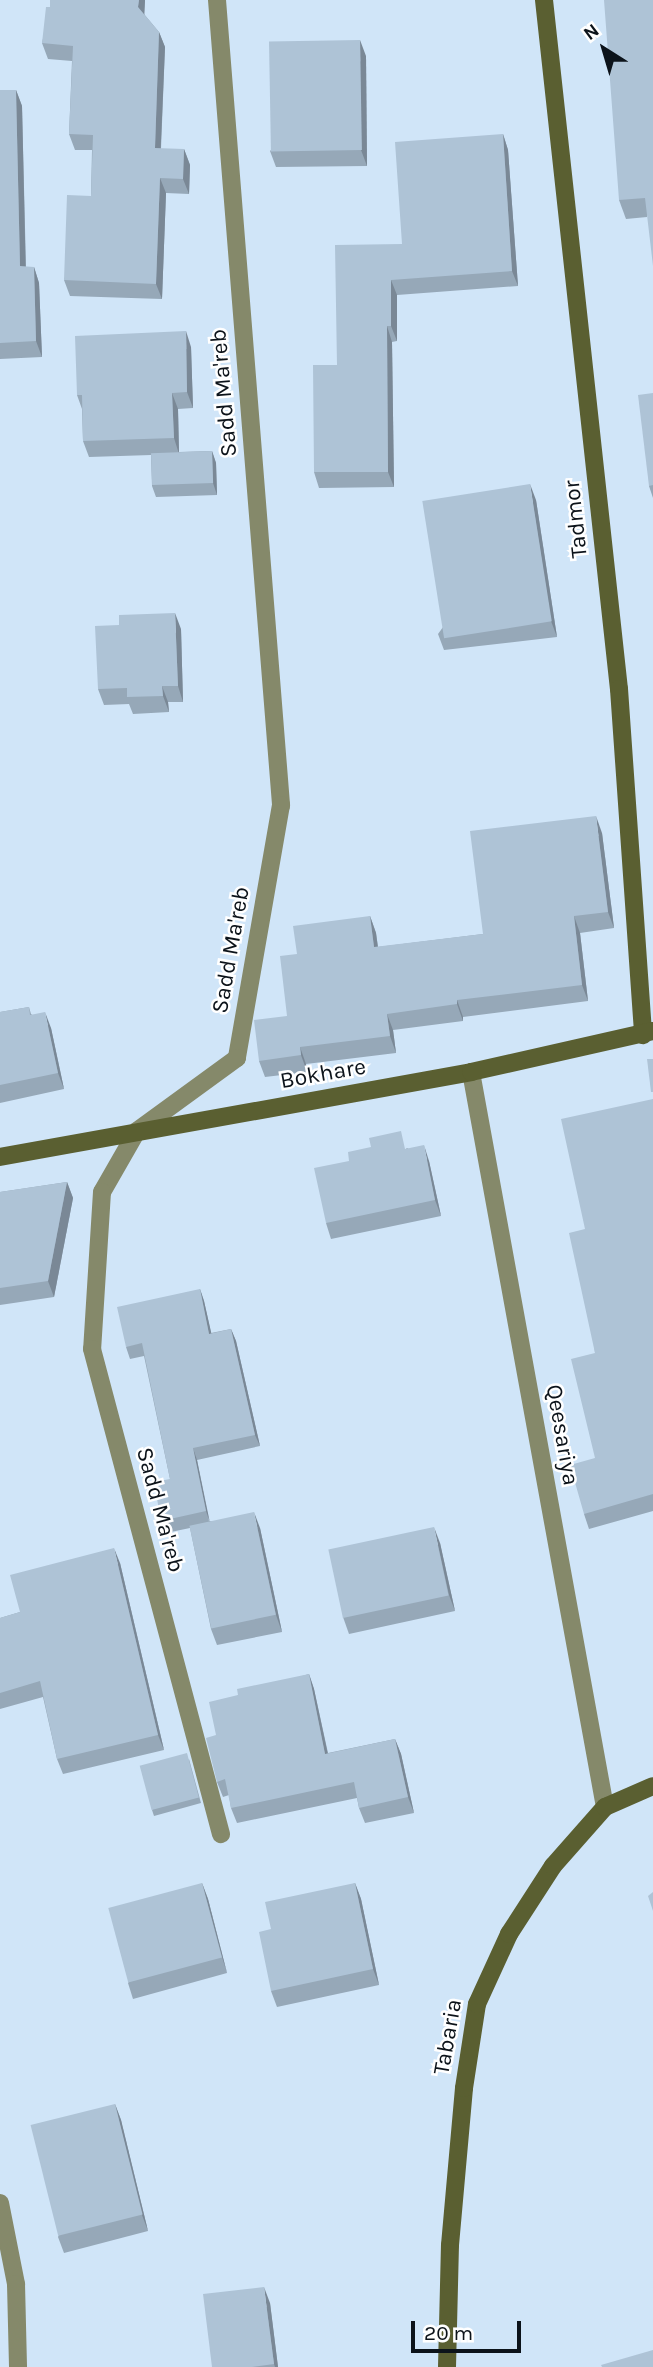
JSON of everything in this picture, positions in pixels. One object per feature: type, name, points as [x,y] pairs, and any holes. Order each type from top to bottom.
[{"type":"street","name":"Sadd Ma'reb","points":[[217,0],[281,805],[237,1058],[137,1132],[102,1192],[92,1349],[221,1834]]},
{"type":"street","name":"Tadmor","points":[[544,0],[619,689],[648,1033]]},
{"type":"street","name":"Bokhare","points":[[0,1157],[471,1072],[648,1033]]},
{"type":"street","name":"Qeesariya","points":[[471,1072],[605,1807]]},
{"type":"street","name":"Tabaria","points":[[447,2367],[453,2219],[464,2088],[477,2004],[509,1934],[545,1878],[605,1807],[653,1786]]},
{"type":"street","points":[[0,2203],[16,2284],[19,2367]]},
{"type":"building","points":[[50,0],[139,0],[138,7],[159,32],[155,148],[184,149],[183,179],[160,178],[156,284],[64,280],[67,195],[91,196],[93,135],[69,134],[73,46],[42,43],[46,7],[50,7]]},
{"type":"building","points":[[604,0],[653,0],[653,266],[645,198],[619,200]]},
{"type":"building","points":[[360,40],[362,150],[271,152],[269,42]]},
{"type":"building","points":[[0,90],[16,90],[20,266],[34,267],[36,341],[0,343]]},
{"type":"building","points":[[503,134],[512,271],[391,280],[391,326],[387,326],[388,472],[314,472],[313,365],[337,365],[335,245],[402,244],[395,142]]},
{"type":"building","points":[[186,331],[187,392],[172,393],[174,438],[83,441],[82,395],[77,395],[75,336]]},
{"type":"building","points":[[653,393],[653,485],[649,486],[638,395]]},
{"type":"building","points":[[212,451],[213,483],[152,485],[151,453]]},
{"type":"building","points":[[530,484],[552,621],[444,638],[422,501]]},
{"type":"building","points":[[175,613],[178,686],[162,686],[163,696],[127,697],[127,688],[98,689],[95,626],[119,625],[119,615]]},
{"type":"building","points":[[596,816],[608,912],[574,916],[582,985],[457,1000],[457,1004],[387,1014],[390,1036],[300,1047],[301,1055],[259,1061],[254,1020],[287,1016],[280,956],[297,954],[293,926],[370,916],[374,947],[483,934],[470,831]]},
{"type":"building","points":[[29,1007],[30,1015],[45,1012],[58,1073],[0,1085],[0,1012]]},
{"type":"building","points":[[647,1059],[653,1059],[653,1092],[651,1092]]},
{"type":"building","points":[[653,1099],[653,1494],[584,1514],[570,1465],[595,1458],[571,1359],[595,1353],[569,1233],[585,1229],[561,1119]]},
{"type":"building","points":[[401,1131],[405,1149],[424,1145],[435,1200],[326,1223],[314,1168],[349,1161],[348,1152],[371,1147],[369,1138]]},
{"type":"building","points":[[67,1182],[48,1281],[0,1288],[0,1192]]},
{"type":"building","points":[[200,1289],[209,1334],[231,1329],[255,1435],[193,1448],[206,1511],[161,1521],[154,1482],[170,1479],[142,1343],[126,1347],[117,1307]]},
{"type":"building","points":[[254,1512],[276,1615],[211,1628],[189,1526]]},
{"type":"building","points":[[434,1527],[449,1595],[343,1618],[328,1549]]},
{"type":"building","points":[[114,1548],[158,1735],[57,1759],[40,1681],[0,1693],[0,1618],[20,1612],[10,1575]]},
{"type":"building","points":[[309,1674],[325,1754],[395,1739],[408,1797],[359,1808],[354,1782],[231,1808],[225,1779],[217,1782],[206,1738],[216,1735],[209,1702],[238,1695],[237,1689]]},
{"type":"building","points":[[187,1753],[199,1797],[152,1810],[140,1766]]},
{"type":"building","points":[[202,1883],[222,1957],[128,1982],[108,1908]]},
{"type":"building","points":[[355,1883],[373,1969],[271,1991],[259,1932],[271,1929],[265,1902]]},
{"type":"building","points":[[653,1892],[653,1911],[648,1896]]},
{"type":"building","points":[[115,2104],[143,2215],[58,2236],[31,2125]]},
{"type":"building","points":[[264,2287],[274,2364],[212,2367],[203,2294]]},
{"type":"building","points":[[653,2350],[653,2367],[601,2365]]}]
